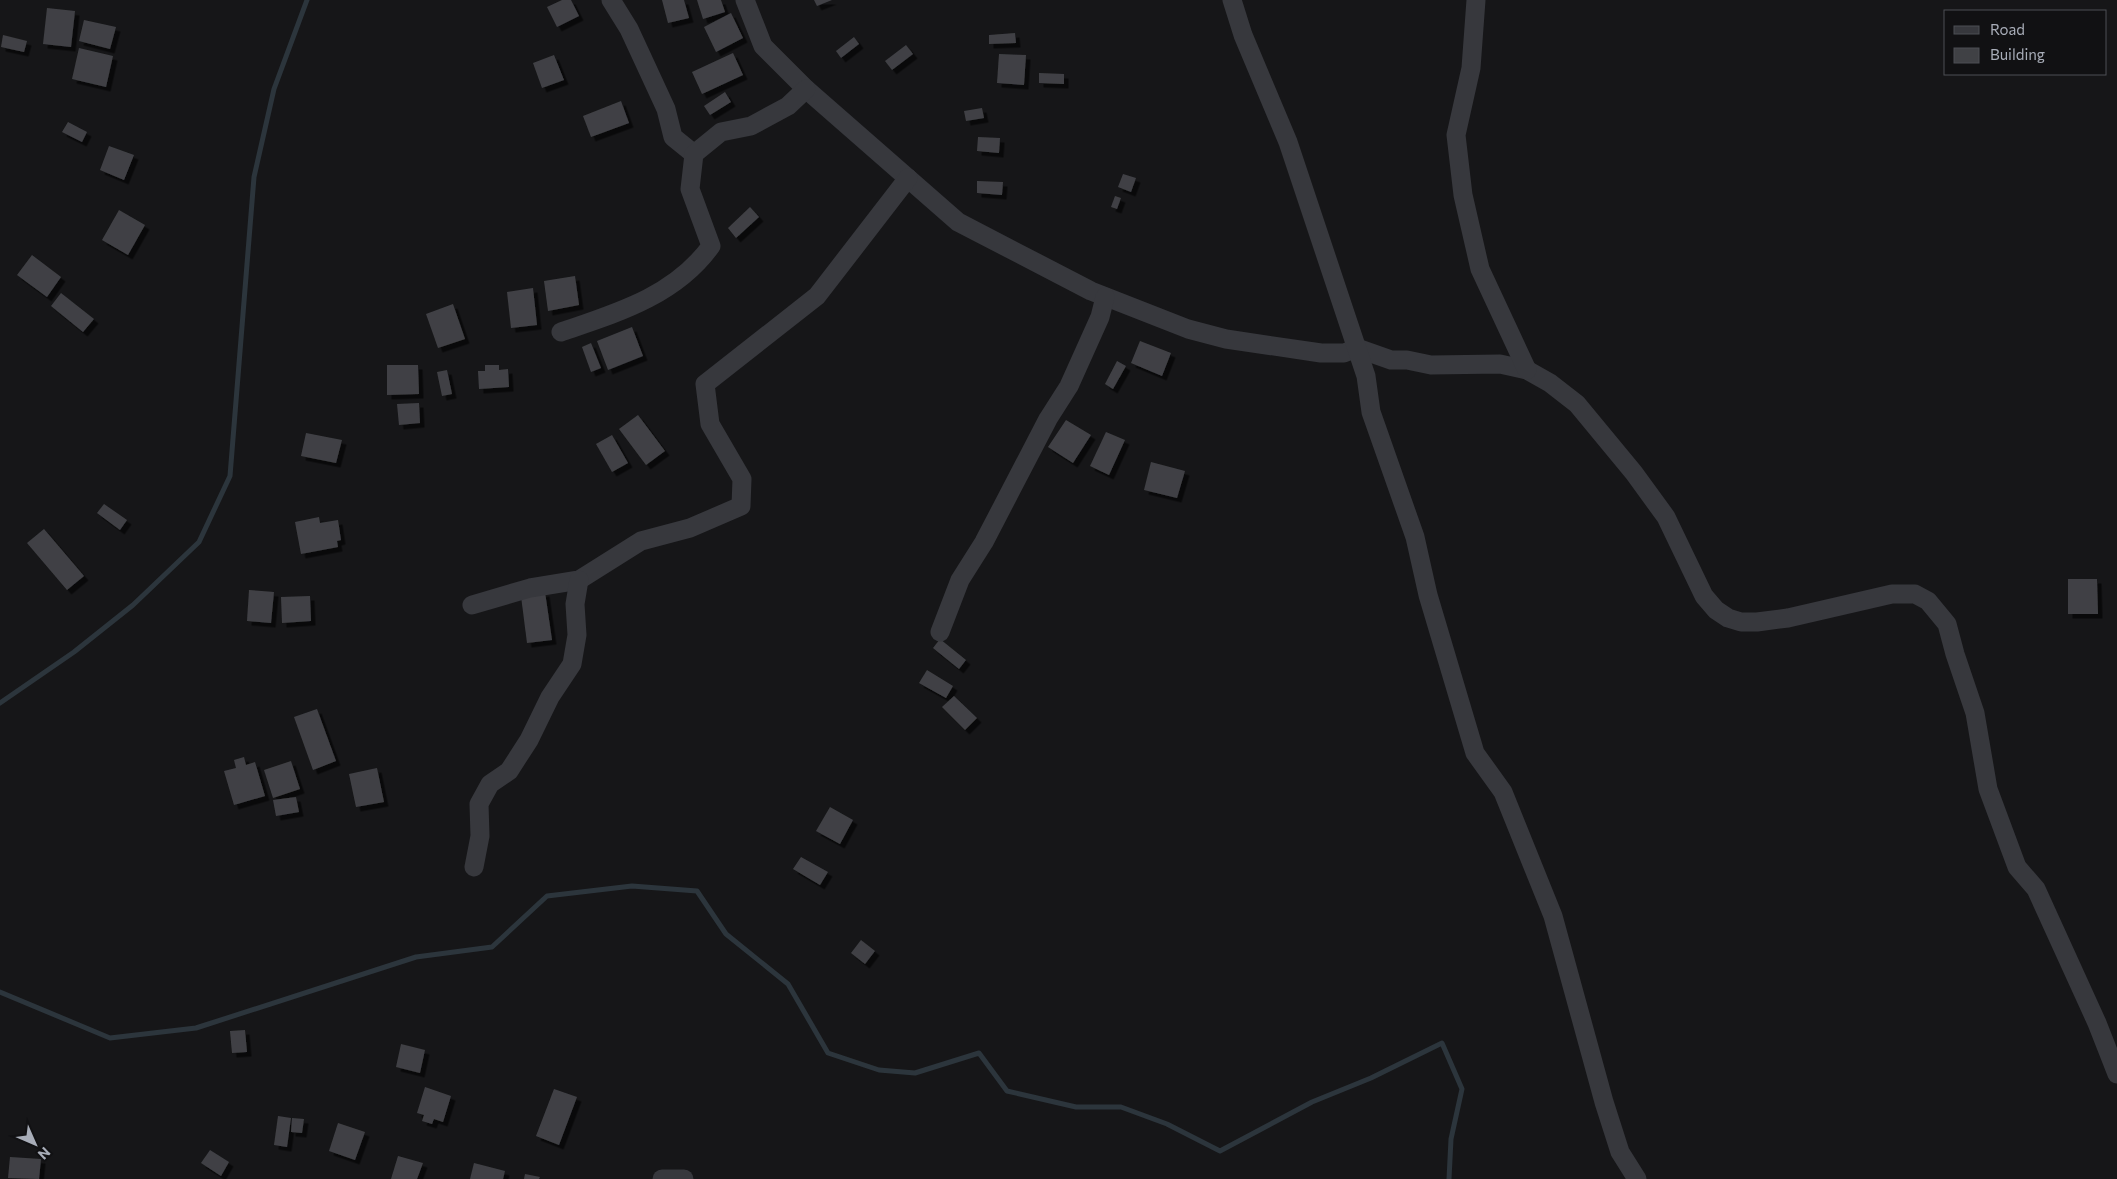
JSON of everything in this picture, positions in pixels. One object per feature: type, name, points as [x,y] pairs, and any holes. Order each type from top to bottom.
[{"type":"street","points":[[611,0],[629,29],[666,109],[673,137],[694,154]]},
{"type":"street","points":[[745,0],[763,46],[806,89],[958,222],[1091,292],[1188,329],[1226,339],[1322,353],[1344,354],[1357,348],[1391,360],[1407,360],[1431,365],[1500,364],[1527,370],[1550,383],[1577,404],[1666,517],[1704,596],[1716,610],[1728,618],[1741,622],[1788,618],[1892,594],[1915,594],[1928,602],[1948,624],[1955,654],[1974,713],[1988,789],[2017,867],[2036,889],[2097,1023],[2117,1074]]},
{"type":"street","points":[[1232,0],[1243,35],[1288,142],[1357,348],[1366,376],[1371,412],[1415,537],[1428,595],[1475,753],[1503,792],[1553,916],[1604,1102],[1620,1152],[1637,1179]]},
{"type":"street","points":[[1476,0],[1471,68],[1456,135],[1463,195],[1480,269],[1527,370]]},
{"type":"street","points":[[561,332],[655,296],[699,264],[711,246],[690,189],[694,154],[721,132],[752,126],[788,106],[806,89]]},
{"type":"street","points":[[472,605],[530,588],[579,580],[641,541],[690,528],[741,506],[742,479],[710,424],[705,384],[817,296],[908,178]]},
{"type":"street","points":[[940,632],[960,580],[984,542],[1048,418],[1069,386],[1100,317],[1105,297]]},
{"type":"street","points":[[474,867],[480,836],[480,804],[490,784],[509,771],[529,740],[550,697],[572,664],[577,635],[575,604],[579,580]]},
{"type":"street","points":[[662,1179],[684,1179]]},
{"type":"building","points":[[562,0],[571,0],[579,16],[557,27],[547,7]]},
{"type":"building","points":[[662,0],[684,0],[689,18],[668,23]]},
{"type":"building","points":[[697,0],[721,0],[725,12],[703,19]]},
{"type":"building","points":[[814,0],[832,0],[817,6]]},
{"type":"building","points":[[47,8],[75,11],[71,47],[43,44]]},
{"type":"building","points":[[731,13],[743,38],[716,52],[704,27]]},
{"type":"building","points":[[84,20],[116,27],[110,49],[79,41]]},
{"type":"building","points":[[1015,33],[1016,43],[989,44],[989,35]]},
{"type":"building","points":[[3,35],[27,41],[24,52],[1,47]]},
{"type":"building","points":[[854,37],[859,44],[841,58],[836,51]]},
{"type":"building","points":[[906,45],[913,54],[892,70],[885,61]]},
{"type":"building","points":[[79,48],[113,56],[106,87],[72,79]]},
{"type":"building","points":[[733,53],[743,75],[702,94],[692,72]]},
{"type":"building","points":[[999,54],[1026,55],[1024,85],[997,83]]},
{"type":"building","points":[[554,55],[564,80],[542,88],[533,63]]},
{"type":"building","points":[[1039,73],[1064,74],[1064,84],[1039,83]]},
{"type":"building","points":[[725,92],[731,102],[710,115],[704,106]]},
{"type":"building","points":[[621,101],[629,123],[591,137],[583,116]]},
{"type":"building","points":[[982,108],[984,118],[966,121],[964,111]]},
{"type":"building","points":[[68,122],[87,132],[82,142],[62,132]]},
{"type":"building","points":[[978,137],[1000,138],[999,153],[977,151]]},
{"type":"building","points":[[109,146],[134,155],[124,180],[100,170]]},
{"type":"building","points":[[1123,174],[1136,178],[1131,192],[1118,187]]},
{"type":"building","points":[[977,181],[1003,182],[1002,195],[977,193]]},
{"type":"building","points":[[1115,196],[1121,198],[1117,209],[1111,207]]},
{"type":"building","points":[[750,207],[759,217],[736,238],[728,228]]},
{"type":"building","points":[[119,210],[145,225],[128,255],[102,240]]},
{"type":"building","points":[[32,255],[61,277],[47,297],[17,275]]},
{"type":"building","points":[[575,276],[579,305],[548,311],[544,281]]},
{"type":"building","points":[[533,288],[537,325],[511,328],[507,292]]},
{"type":"building","points":[[61,293],[94,319],[83,332],[51,306]]},
{"type":"building","points":[[453,304],[465,339],[438,348],[426,314]]},
{"type":"building","points":[[632,327],[643,356],[608,370],[597,341]]},
{"type":"building","points":[[1140,341],[1171,353],[1162,376],[1131,363]]},
{"type":"building","points":[[591,343],[601,368],[591,372],[582,347]]},
{"type":"building","points":[[1117,361],[1126,366],[1113,389],[1105,384]]},
{"type":"building","points":[[387,365],[418,365],[419,394],[387,395]]},
{"type":"building","points":[[485,365],[499,365],[499,370],[508,369],[509,387],[479,389],[478,371],[485,371]]},
{"type":"building","points":[[447,370],[452,394],[442,396],[437,372]]},
{"type":"building","points":[[419,403],[420,423],[399,425],[397,404]]},
{"type":"building","points":[[638,415],[665,451],[646,465],[619,429]]},
{"type":"building","points":[[1066,420],[1091,435],[1073,463],[1048,447]]},
{"type":"building","points":[[1106,432],[1125,440],[1109,475],[1090,466]]},
{"type":"building","points":[[306,433],[342,440],[336,463],[301,456]]},
{"type":"building","points":[[612,435],[628,463],[612,472],[596,444]]},
{"type":"building","points":[[1151,462],[1185,471],[1177,498],[1144,490]]},
{"type":"building","points":[[104,504],[127,520],[120,530],[97,513]]},
{"type":"building","points":[[319,517],[320,523],[338,520],[341,540],[337,541],[338,547],[301,554],[295,522]]},
{"type":"building","points":[[44,529],[84,576],[67,590],[27,543]]},
{"type":"building","points":[[2068,579],[2097,579],[2098,614],[2068,614]]},
{"type":"building","points":[[249,590],[274,592],[271,623],[247,621]]},
{"type":"building","points":[[545,592],[552,640],[527,643],[521,596]]},
{"type":"building","points":[[310,596],[311,621],[282,623],[281,597]]},
{"type":"building","points":[[940,639],[966,660],[959,669],[933,648]]},
{"type":"building","points":[[927,670],[953,686],[946,698],[919,683]]},
{"type":"building","points":[[954,696],[977,718],[965,730],[942,707]]},
{"type":"building","points":[[317,709],[336,761],[313,770],[294,717]]},
{"type":"building","points":[[244,757],[246,765],[255,762],[265,796],[234,805],[224,771],[236,768],[234,760]]},
{"type":"building","points":[[291,761],[300,789],[273,798],[264,770]]},
{"type":"building","points":[[377,768],[384,802],[356,807],[349,774]]},
{"type":"building","points":[[296,797],[299,812],[276,816],[273,800]]},
{"type":"building","points":[[830,807],[853,820],[840,844],[816,831]]},
{"type":"building","points":[[801,857],[828,872],[820,885],[793,869]]},
{"type":"building","points":[[861,940],[875,951],[865,964],[851,953]]},
{"type":"building","points":[[245,1030],[247,1052],[232,1053],[230,1031]]},
{"type":"building","points":[[401,1044],[425,1050],[420,1073],[396,1067]]},
{"type":"building","points":[[425,1087],[451,1096],[443,1122],[434,1119],[432,1124],[422,1121],[424,1115],[417,1113]]},
{"type":"building","points":[[554,1089],[577,1097],[559,1145],[536,1136]]},
{"type":"building","points":[[278,1116],[291,1118],[287,1147],[274,1145]]},
{"type":"building","points":[[292,1118],[304,1119],[302,1133],[291,1132]]},
{"type":"building","points":[[338,1123],[365,1132],[355,1160],[329,1151]]},
{"type":"building","points":[[210,1150],[229,1162],[221,1176],[201,1163]]},
{"type":"building","points":[[398,1156],[423,1163],[417,1179],[391,1179]]},
{"type":"building","points":[[10,1157],[41,1159],[39,1179],[8,1178]]},
{"type":"building","points":[[474,1163],[505,1171],[503,1179],[470,1179]]},
{"type":"building","points":[[525,1174],[540,1177],[539,1179],[524,1179]]},
{"type":"waterway","points":[[0,703],[74,652],[133,605],[199,542],[230,476],[254,177],[274,89],[307,0]]},
{"type":"waterway","points":[[0,992],[110,1038],[196,1028],[416,957],[492,947],[547,896],[632,886],[697,891],[726,934],[788,984],[828,1053],[879,1070],[915,1073],[979,1053],[1007,1091],[1076,1107],[1121,1107],[1167,1124],[1220,1151],[1312,1102],[1371,1078],[1442,1043],[1462,1089],[1451,1139],[1449,1179]]}]
